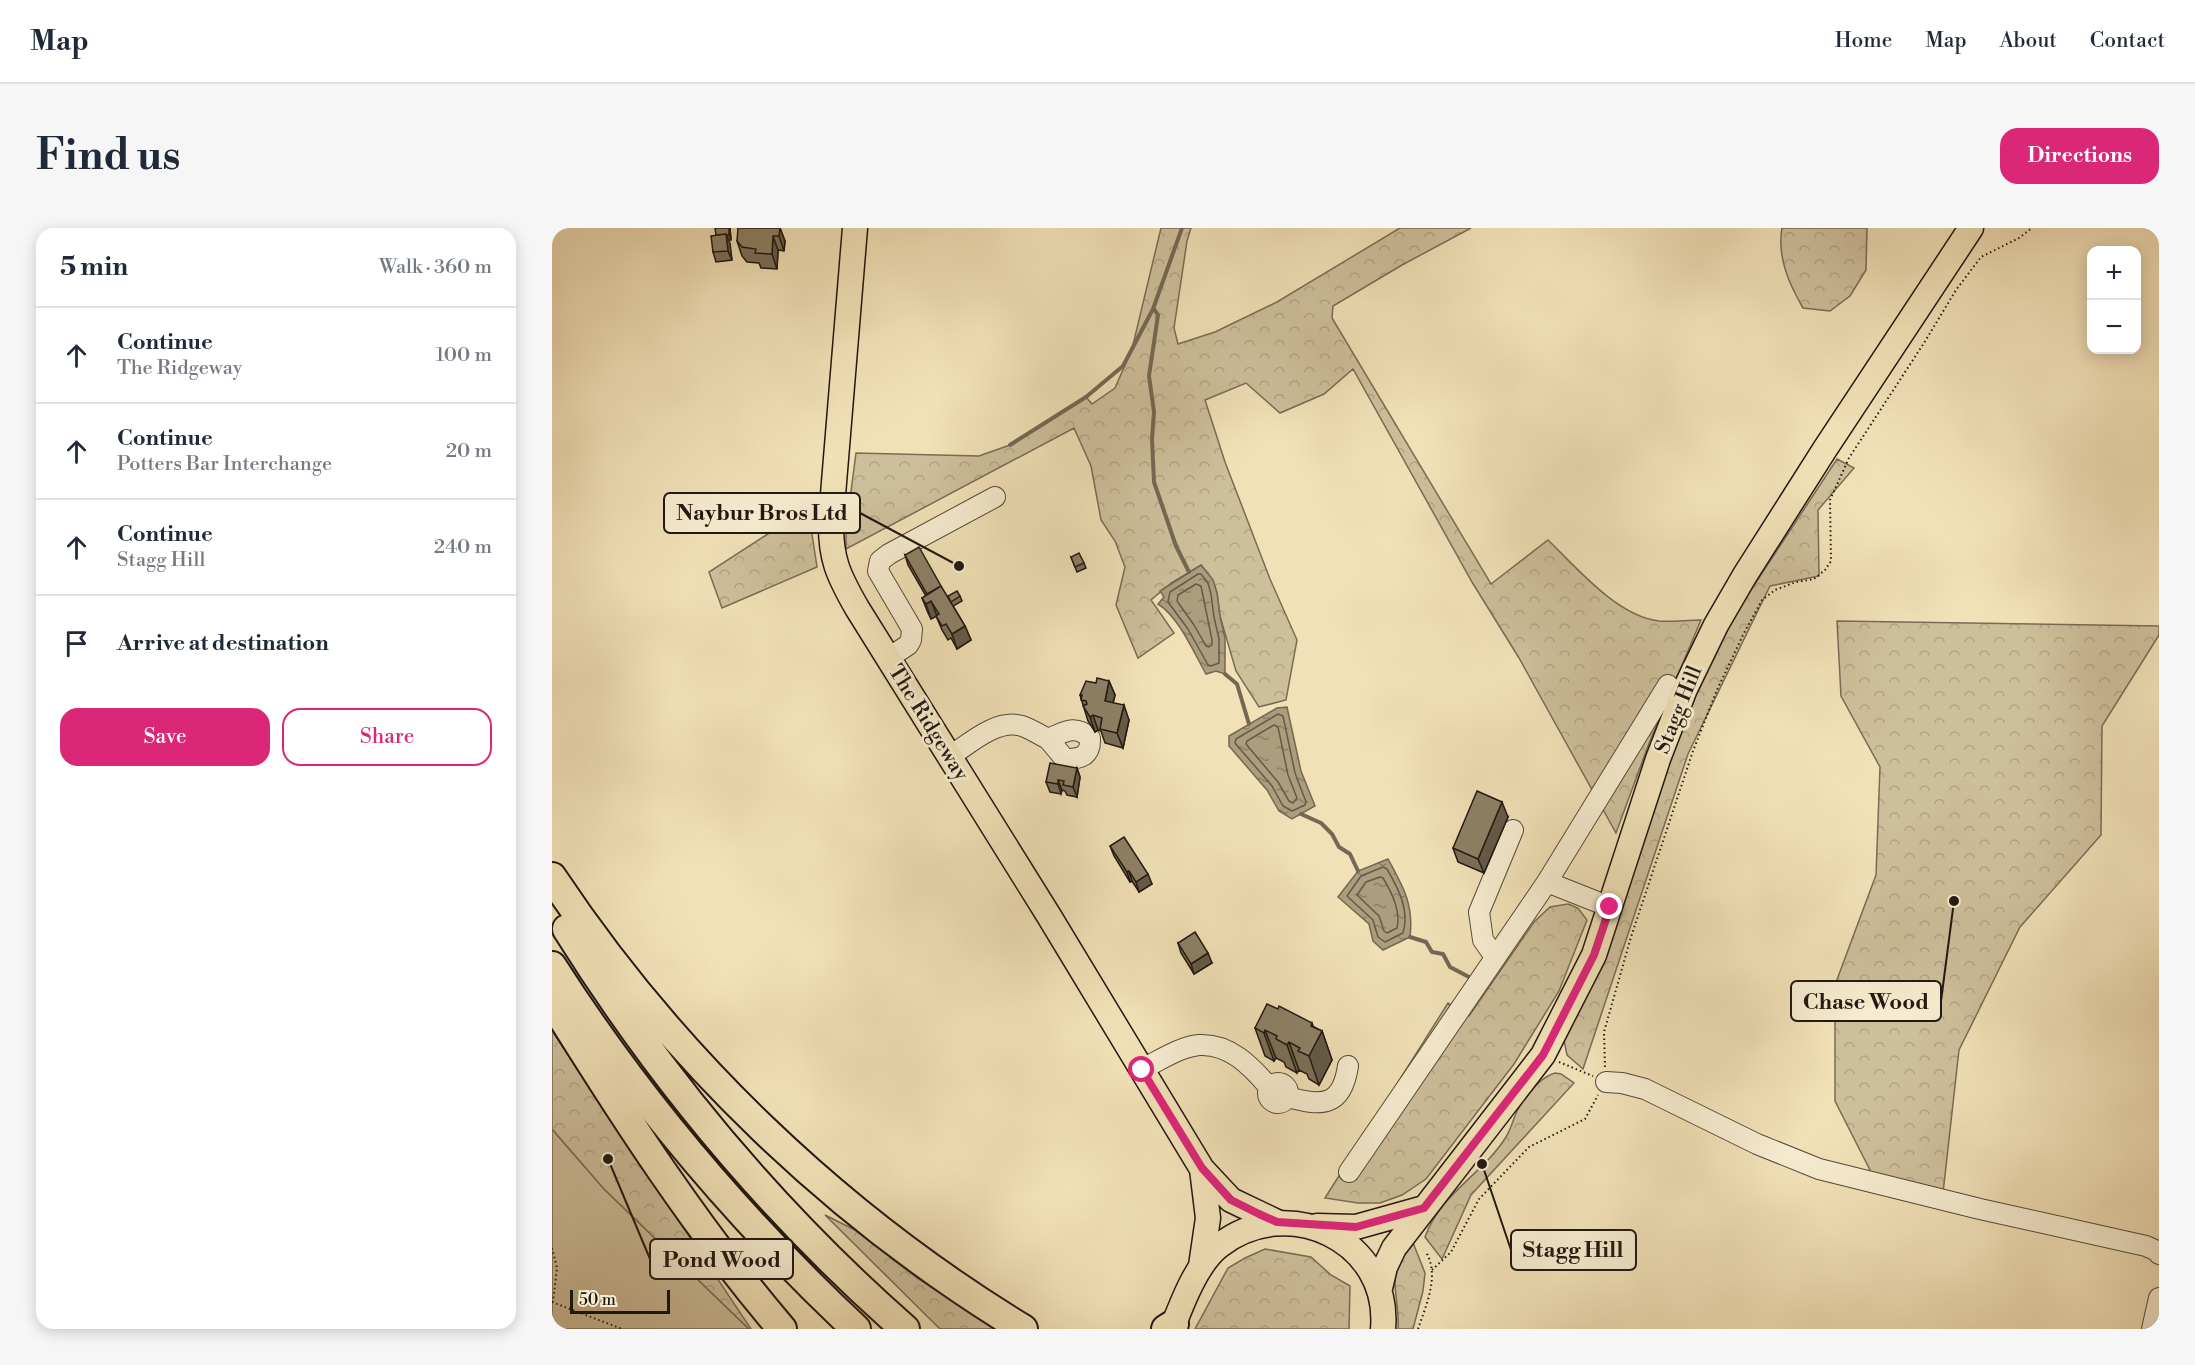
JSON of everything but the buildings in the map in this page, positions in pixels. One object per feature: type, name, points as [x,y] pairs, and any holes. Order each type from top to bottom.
[{"type":"highway","points":[[552,878],[618,968],[696,1060],[771,1135],[838,1195],[908,1250],[1023,1329]]},
{"type":"highway","points":[[552,904],[641,1040],[715,1135],[824,1254],[905,1329]]},
{"type":"highway","points":[[552,966],[618,1064],[706,1175],[780,1255],[856,1329]]},
{"type":"highway","points":[[552,1001],[623,1114],[686,1207],[782,1329]]},
{"type":"main road","name":"The Ridgeway","points":[[855,228],[830,539],[832,556],[845,588],[1202,1168],[1231,1200],[1277,1222]]},
{"type":"main road","name":"Stagg Hill","points":[[1380,1288],[1385,1267],[1394,1248],[1543,1055],[1594,955],[1673,719],[1716,625],[1825,449],[1971,228]]},
{"type":"main road","name":"The Ridgeway","points":[[1201,1266],[1208,1218],[1202,1168]]},
{"type":"main road","points":[[1170,1327],[1201,1266],[1218,1247],[1254,1226],[1277,1222],[1308,1226],[1356,1227],[1424,1208]]},
{"type":"main road","points":[[1308,1226],[1329,1234],[1356,1251],[1370,1268],[1380,1288],[1383,1329]]},
{"type":"lane","points":[[887,659],[908,645],[912,629],[878,571],[880,561],[995,497]]},
{"type":"lane","points":[[1349,1172],[1547,882],[1668,685]]},
{"type":"lane","points":[[949,757],[986,733],[1002,726],[1021,726],[1048,739]]},
{"type":"lane","points":[[1495,957],[1483,940],[1479,912],[1513,830]]},
{"type":"lane","points":[[1547,882],[1610,907]]},
{"type":"lane","points":[[1142,1070],[1180,1051],[1199,1046],[1220,1048],[1238,1056],[1251,1066],[1269,1087],[1275,1083],[1282,1083],[1287,1088],[1288,1097],[1317,1103],[1333,1098],[1342,1091],[1348,1066]]},
{"type":"lane","points":[[1606,1082],[1622,1083],[1645,1089],[1757,1143],[1819,1169],[1980,1209],[2145,1246],[2159,1254]]},
{"type":"lane","points":[[2152,1329],[2159,1298]]},
{"type":"path","points":[[1432,1270],[1451,1252],[1479,1199],[1529,1147],[1585,1119],[1606,1082],[1604,1032],[1631,937],[1693,751],[1717,690],[1744,633],[1762,600],[1775,590],[1796,582],[1814,579],[1825,570],[1831,561],[1830,500],[1836,482],[1849,458],[1956,290],[1981,257],[2019,238],[2032,228]]},
{"type":"path","points":[[1543,1055],[1606,1082]]},
{"type":"path","points":[[552,1248],[557,1268],[552,1302],[622,1329]]},
{"type":"path","points":[[1418,1329],[1431,1287],[1432,1262],[1426,1252]]},
{"type":"green space","points":[[1161,228],[1191,228],[1174,328],[1178,344],[1215,332],[1277,302],[1400,228],[1471,228],[1333,306],[1332,318],[1491,584],[1548,540],[1585,577],[1613,601],[1628,610],[1659,621],[1701,620],[1648,746],[1616,833],[1519,658],[1472,582],[1353,369],[1324,394],[1280,413],[1246,383],[1205,400],[1225,462],[1270,579],[1297,640],[1286,700],[1259,707],[1236,671],[1220,616],[1213,580],[1201,565],[1171,583],[1151,600],[1174,633],[1138,658],[1116,605],[1125,567],[1115,541],[1101,520],[1091,466],[1074,428],[846,549],[846,529],[856,453],[979,456],[1010,445],[1086,397],[1092,404],[1115,388],[1132,349]]},
{"type":"green space","points":[[1782,228],[1867,228],[1866,270],[1850,296],[1830,311],[1803,308],[1785,270],[1781,249]]},
{"type":"green space","points":[[1837,459],[1854,468],[1818,510],[1819,576],[1770,586],[1688,754],[1583,1069],[1567,1055],[1564,1040],[1591,985],[1695,689],[1724,631]]},
{"type":"green space","points":[[808,508],[817,567],[722,608],[709,572]]},
{"type":"green space","points":[[1837,621],[2159,626],[2159,635],[2102,726],[2101,835],[2020,927],[1959,1050],[1942,1202],[1874,1178],[1835,1101],[1835,985],[1876,875],[1880,767],[1841,696]]},
{"type":"green space","points":[[1568,904],[1578,908],[1587,920],[1559,991],[1514,1064],[1426,1179],[1402,1195],[1380,1203],[1358,1203],[1325,1198],[1448,1003],[1469,1016],[1534,922],[1550,907]]},
{"type":"green space","points":[[552,1031],[751,1329],[604,1189],[552,1129]]},
{"type":"green space","points":[[1555,1073],[1561,1074],[1574,1083],[1471,1195],[1442,1259],[1425,1237],[1432,1222],[1451,1196],[1497,1150],[1508,1134],[1517,1111],[1528,1094],[1543,1079]]},
{"type":"green space","points":[[552,1129],[604,1189],[749,1329],[552,1329]]},
{"type":"green space","points":[[825,1215],[855,1230],[917,1278],[995,1329],[940,1329]]},
{"type":"green space","points":[[1412,1240],[1425,1273],[1423,1291],[1413,1329],[1398,1329],[1395,1273],[1400,1259]]},
{"type":"green space","points":[[1265,1249],[1311,1257],[1331,1275],[1350,1286],[1349,1329],[1195,1329],[1228,1268]]},
{"type":"water","points":[[1201,565],[1213,580],[1217,593],[1225,638],[1225,674],[1216,671],[1206,674],[1173,617],[1158,604],[1164,597],[1160,591]]},
{"type":"water","points":[[1287,707],[1301,771],[1315,806],[1292,819],[1279,811],[1267,790],[1229,746],[1229,736],[1277,708]]},
{"type":"water","points":[[1388,859],[1406,896],[1411,926],[1410,937],[1383,950],[1373,941],[1369,924],[1338,897],[1358,871]]},
{"type":"waterway","points":[[1010,445],[1086,397],[1123,366],[1153,309],[1182,228]]},
{"type":"waterway","points":[[1154,309],[1158,315],[1149,376],[1154,412],[1152,439],[1154,482],[1176,546],[1189,572]]},
{"type":"waterway","points":[[1225,674],[1237,684],[1249,724]]},
{"type":"waterway","points":[[1301,814],[1321,823],[1332,834],[1339,847],[1350,854],[1358,871]]},
{"type":"waterway","points":[[1410,937],[1426,942],[1432,952],[1443,954],[1450,967],[1469,977]]},
{"type":"place","name":"Naybur Bros Ltd","points":[[959,566]]},
{"type":"place","name":"Chase Wood","points":[[1954,901]]},
{"type":"place","name":"Pond Wood","points":[[608,1159]]},
{"type":"place","name":"Stagg Hill","points":[[1482,1164]]},
{"type":"route","points":[[1142,1070],[1202,1168],[1231,1200],[1259,1214],[1277,1222],[1308,1226],[1356,1227],[1424,1208],[1543,1055],[1594,955],[1610,907]]}]
